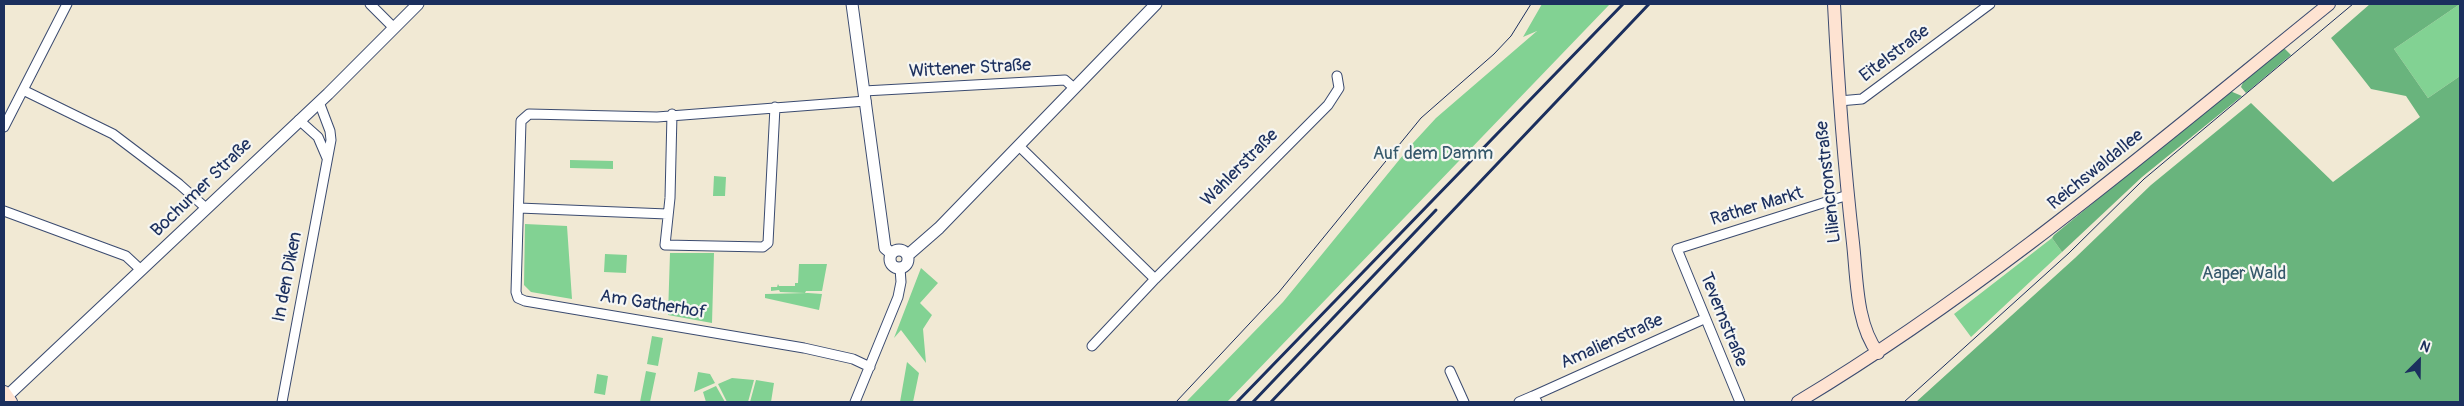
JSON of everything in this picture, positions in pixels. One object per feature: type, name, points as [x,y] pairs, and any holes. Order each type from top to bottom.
[{"type":"main road","name":"Liliencronstraße","points":[[1834,4],[1839,101],[1864,327],[1868,339],[1878,353]]},
{"type":"main road","name":"Reichswaldallee","points":[[1798,402],[1878,353],[2066,217],[2328,4]]},
{"type":"street","points":[[4,127],[67,4]]},
{"type":"street","points":[[370,4],[393,27]]},
{"type":"street","name":"Bochumer Straße","points":[[6,398],[364,60],[393,27],[418,4]]},
{"type":"street","points":[[852,4],[885,248],[891,254]]},
{"type":"street","points":[[891,254],[890,262],[894,267],[900,268],[907,264],[908,255],[940,228],[1156,4]]},
{"type":"street","name":"Eitelstraße","points":[[1839,101],[1862,99],[1990,4]]},
{"type":"street","name":"Wahlerstraße","points":[[1092,346],[1155,279],[1328,105],[1338,88],[1337,76]]},
{"type":"street","name":"Wittener Straße","points":[[865,96],[1065,80],[1074,88]]},
{"type":"street","points":[[23,90],[113,134],[179,184],[206,208]]},
{"type":"street","name":"Am Gatherhof","points":[[865,96],[775,107],[672,114],[657,117],[529,114],[521,122],[520,208],[516,292],[518,298],[525,301],[804,348],[853,359],[870,367]]},
{"type":"street","name":"In den Diken","points":[[282,402],[331,140],[330,131],[319,102]]},
{"type":"street","points":[[672,114],[670,198],[665,245],[763,248],[768,242],[775,107]]},
{"type":"street","points":[[299,120],[318,137],[327,158]]},
{"type":"street","points":[[1019,146],[1155,279]]},
{"type":"street","name":"Rather Markt","points":[[1677,249],[1848,195]]},
{"type":"street","points":[[520,208],[667,214]]},
{"type":"street","points":[[4,210],[126,256],[141,270]]},
{"type":"street","points":[[891,254],[899,249],[908,255]]},
{"type":"street","name":"Tevernstraße","points":[[1677,249],[1704,319],[1740,402]]},
{"type":"street","points":[[855,402],[898,297],[901,282],[900,268]]},
{"type":"street","name":"Amalienstraße","points":[[1519,402],[1535,399],[1704,319]]},
{"type":"street","points":[[1450,371],[1464,402]]},
{"type":"green space","name":"Auf dem Damm","points":[[1542,4],[1610,4],[1227,402],[1186,402],[1283,302],[1413,143],[1436,118],[1537,31],[1523,37]]},
{"type":"green space","name":"Aaper Wald","points":[[2370,4],[2460,4],[2394,49],[2428,98],[2460,76],[2460,402],[1916,402],[2075,258],[2151,185],[2251,103],[2333,182],[2420,117],[2406,96],[2371,89],[2331,38]]},
{"type":"green space","points":[[2460,4],[2460,76],[2428,98],[2394,49]]},
{"type":"green space","points":[[2284,48],[2291,55],[2246,93],[2241,87],[2245,78]]},
{"type":"green space","points":[[2230,91],[2242,96],[2142,177],[2062,252],[2052,238],[2054,235]]},
{"type":"green space","points":[[570,160],[613,161],[613,169],[570,168]]},
{"type":"green space","points":[[714,176],[726,177],[725,196],[713,196]]},
{"type":"green space","points":[[525,224],[567,226],[572,299],[531,292],[524,285]]},
{"type":"green space","points":[[2052,238],[2062,252],[1971,337],[1954,314]]},
{"type":"green space","points":[[670,253],[714,253],[712,323],[668,315]]},
{"type":"green space","points":[[605,254],[627,255],[626,273],[604,272]]},
{"type":"green space","points":[[799,264],[827,264],[822,291],[806,291],[805,293],[771,291],[771,287],[777,287],[778,284],[779,286],[795,286],[795,283],[798,283]]},
{"type":"green space","points":[[921,268],[938,283],[920,303],[932,315],[923,329],[926,363],[901,330],[894,338]]},
{"type":"green space","points":[[765,294],[822,294],[819,310],[765,298]]},
{"type":"green space","points":[[652,336],[663,338],[658,366],[647,364]]},
{"type":"green space","points":[[907,362],[919,373],[913,402],[900,402]]},
{"type":"green space","points":[[646,371],[656,373],[650,402],[640,402]]},
{"type":"green space","points":[[698,372],[710,374],[715,383],[694,392]]},
{"type":"green space","points":[[597,374],[608,376],[605,395],[594,393]]},
{"type":"green space","points":[[732,378],[754,380],[748,402],[727,402],[718,384]]},
{"type":"green space","points":[[756,380],[774,383],[771,402],[750,402]]},
{"type":"green space","points":[[716,386],[725,402],[706,402],[703,392]]},
{"type":"tram line","points":[[1176,402],[1279,292],[1421,118],[1494,54],[1511,36],[1531,4]]},
{"type":"tram line","points":[[1904,402],[2069,253],[2144,179],[2353,4]]},
{"type":"railway","points":[[1237,402],[1623,4]]},
{"type":"railway","points":[[1271,402],[1649,4]]},
{"type":"railway","points":[[1253,402],[1436,210]]}]
